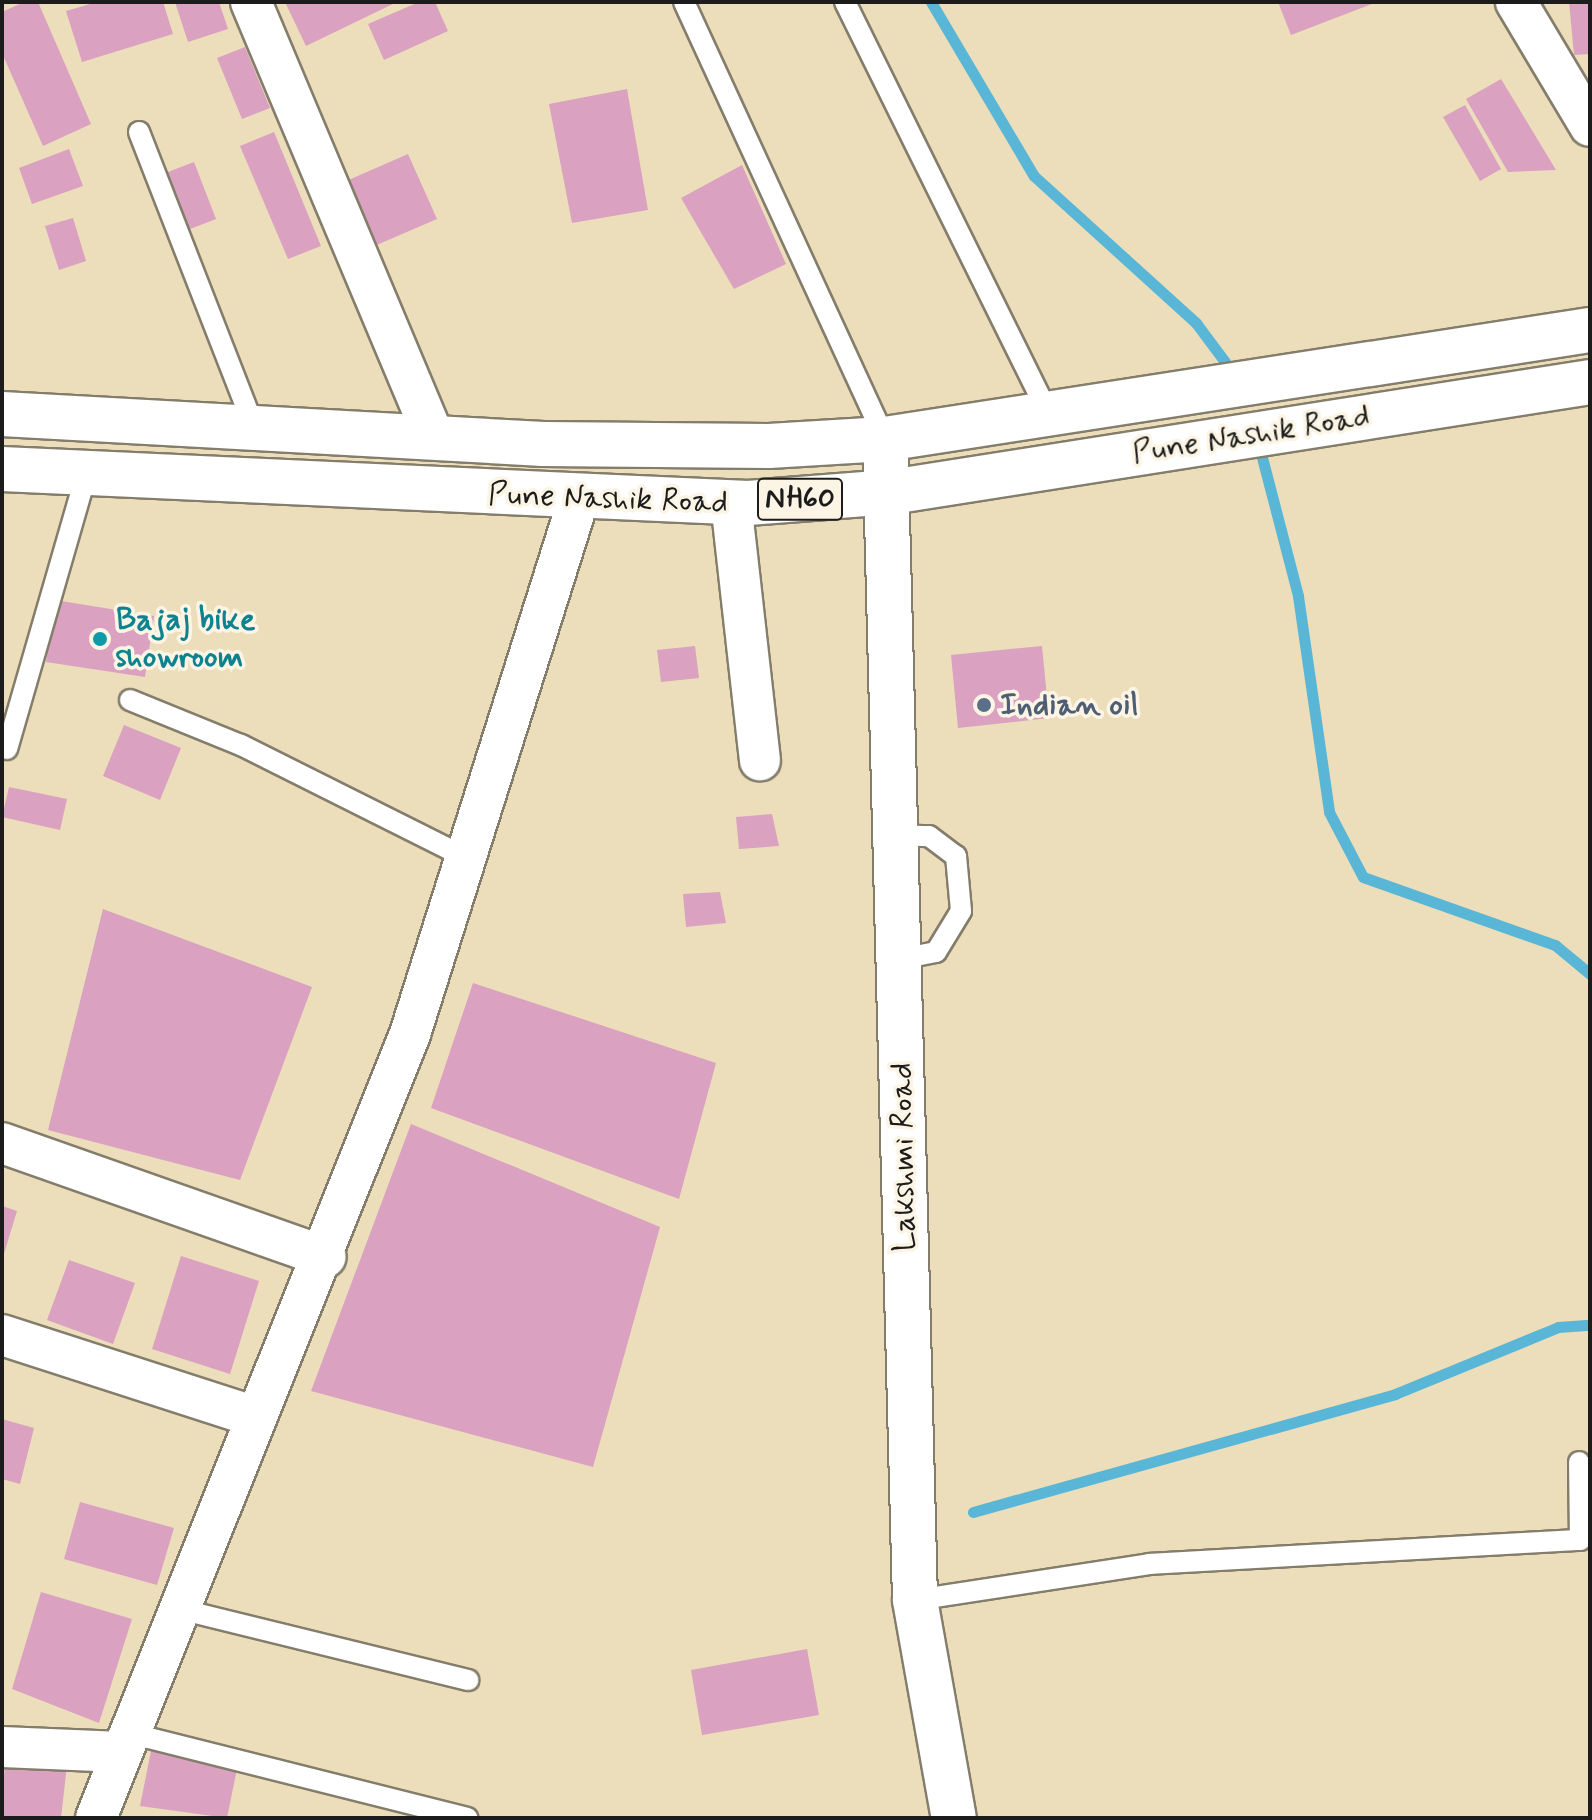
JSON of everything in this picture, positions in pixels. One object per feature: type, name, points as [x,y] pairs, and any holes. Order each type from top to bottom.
[{"type":"main road","name":"Pune Nashik Road","points":[[2,414],[665,447],[885,439],[1590,330]]},
{"type":"main road","name":"Pune Nashik Road","points":[[2,469],[579,498],[731,502],[891,492],[1590,382]]},
{"type":"main road","name":"Lakshmi Road","points":[[885,439],[891,492],[896,835],[915,1600],[954,1818]]},
{"type":"street","points":[[251,2],[433,436]]},
{"type":"street","points":[[1516,2],[1590,126]]},
{"type":"street","points":[[96,1818],[256,1417],[326,1257],[471,860],[579,498]]},
{"type":"street","points":[[731,502],[760,760]]},
{"type":"street","points":[[2,1143],[326,1257]]},
{"type":"street","points":[[2,1335],[256,1417]]},
{"type":"street","points":[[2,1747],[125,1742]]},
{"type":"lane","points":[[684,2],[885,439]]},
{"type":"lane","points":[[845,2],[1049,414]]},
{"type":"lane","points":[[139,132],[254,427]]},
{"type":"lane","points":[[7,749],[86,475]]},
{"type":"lane","points":[[130,700],[241,745],[471,860]]},
{"type":"lane","points":[[896,835],[929,836],[956,856],[961,911],[936,952],[899,959]]},
{"type":"lane","points":[[915,1600],[1149,1564],[1580,1540],[1579,1462]]},
{"type":"lane","points":[[179,1609],[468,1680]]},
{"type":"lane","points":[[125,1742],[467,1818]]},
{"type":"building","points":[[24,2],[38,2],[91,124],[43,146],[2,53],[2,12]]},
{"type":"building","points":[[97,2],[163,2],[173,34],[82,62],[66,11]]},
{"type":"building","points":[[175,2],[219,2],[228,29],[188,42]]},
{"type":"building","points":[[285,2],[397,2],[306,46]]},
{"type":"building","points":[[419,2],[435,2],[448,31],[384,60],[368,24]]},
{"type":"building","points":[[1278,2],[1377,2],[1291,35]]},
{"type":"building","points":[[1569,2],[1590,2],[1590,54],[1574,55]]},
{"type":"building","points":[[245,47],[270,108],[242,119],[217,58]]},
{"type":"building","points":[[1501,79],[1556,170],[1508,172],[1466,99]]},
{"type":"building","points":[[627,89],[648,210],[572,223],[549,104]]},
{"type":"building","points":[[1465,105],[1501,169],[1480,181],[1443,117]]},
{"type":"building","points":[[274,132],[321,246],[288,259],[240,146]]},
{"type":"building","points":[[69,149],[83,186],[32,204],[19,168]]},
{"type":"building","points":[[408,154],[437,219],[365,250],[337,185]]},
{"type":"building","points":[[194,162],[216,219],[185,231],[163,174]]},
{"type":"building","points":[[742,165],[786,264],[734,289],[681,198]]},
{"type":"building","points":[[73,218],[86,261],[59,270],[45,226]]},
{"type":"building","name":"Bajaj bike showroom","points":[[55,600],[154,616],[145,677],[46,662]]},
{"type":"building","points":[[695,646],[699,678],[661,682],[657,650]]},
{"type":"building","points":[[1042,646],[1049,718],[958,728],[951,655]]},
{"type":"building","points":[[124,725],[181,748],[160,800],[103,776]]},
{"type":"building","points":[[9,787],[67,799],[60,830],[2,817]]},
{"type":"building","points":[[772,814],[779,846],[739,849],[736,817]]},
{"type":"building","points":[[720,892],[726,923],[686,927],[683,894]]},
{"type":"building","points":[[103,909],[312,987],[240,1180],[48,1130]]},
{"type":"building","points":[[473,983],[716,1063],[679,1199],[431,1108]]},
{"type":"building","points":[[411,1124],[660,1227],[593,1467],[311,1391]]},
{"type":"building","points":[[2,1206],[17,1211],[3,1257],[2,1257]]},
{"type":"building","points":[[181,1256],[259,1281],[230,1374],[152,1349]]},
{"type":"building","points":[[69,1260],[135,1283],[113,1344],[47,1320]]},
{"type":"building","points":[[2,1419],[34,1428],[20,1484],[2,1479]]},
{"type":"building","points":[[80,1502],[174,1528],[157,1585],[64,1559]]},
{"type":"building","points":[[41,1592],[132,1619],[99,1723],[12,1689]]},
{"type":"building","points":[[807,1649],[819,1715],[702,1735],[691,1670]]},
{"type":"building","points":[[151,1751],[237,1769],[227,1818],[140,1806]]},
{"type":"building","points":[[5,1758],[67,1765],[61,1818],[2,1818]]},
{"type":"waterway","points":[[931,2],[1034,176],[1196,323],[1234,374]]},
{"type":"waterway","points":[[1258,442],[1298,596],[1329,812],[1363,877],[1555,945],[1590,974]]},
{"type":"waterway","points":[[973,1512],[1395,1394],[1558,1327],[1590,1325]]},
{"type":"place","name":"Bajaj bike showroom","points":[[100,639]]},
{"type":"place","name":"Indian oil","points":[[984,705]]}]
